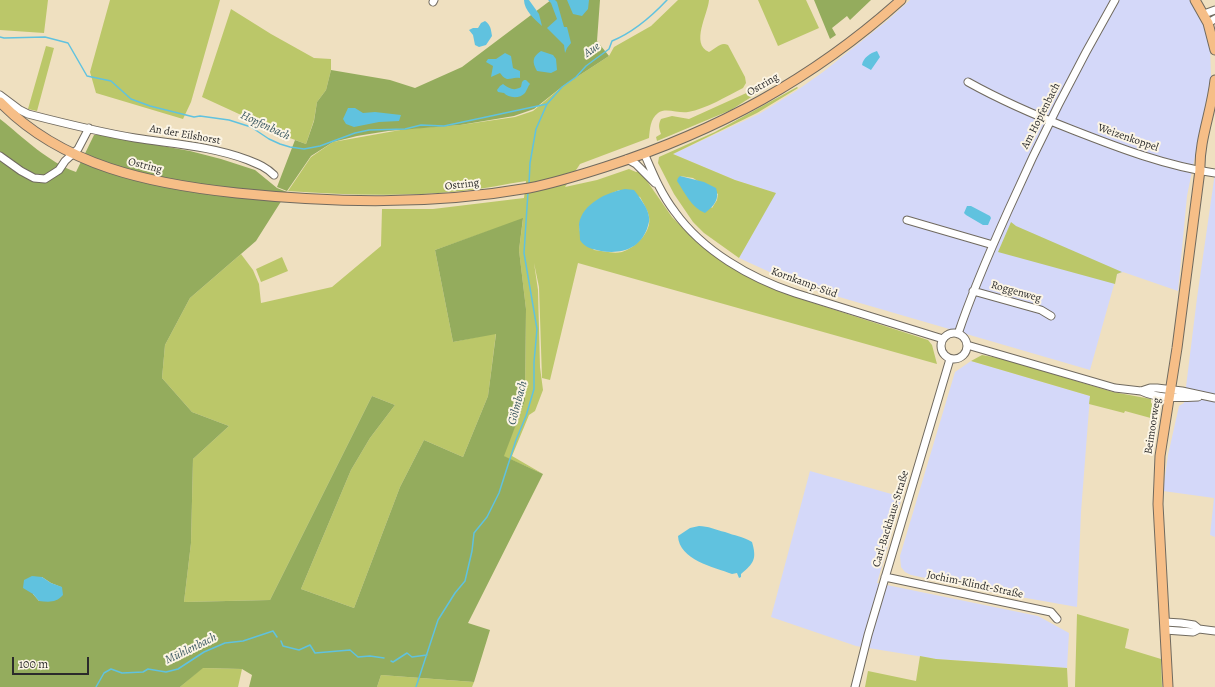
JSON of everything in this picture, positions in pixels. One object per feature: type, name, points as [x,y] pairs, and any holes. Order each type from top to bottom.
[{"type":"main road","name":"Ostring","points":[[0,102],[11,114],[53,143],[111,169],[157,182],[193,188],[292,199],[400,201],[438,200],[531,188],[561,180],[644,153],[708,127],[733,116],[812,70],[837,52],[901,0]]},
{"type":"main road","points":[[1195,0],[1209,11]]},
{"type":"main road","points":[[1202,0],[1209,11],[1213,22],[1215,50]]},
{"type":"main road","name":"Beimoorweg","points":[[1168,687],[1159,534],[1158,488],[1160,456],[1184,295],[1200,170],[1200,158],[1215,80]]},
{"type":"main road","name":"Beimoorweg","points":[[1200,170],[1205,159],[1215,111]]},
{"type":"street","name":"Am Hopfenbach","points":[[958,334],[973,291],[1050,121],[1116,0]]},
{"type":"street","name":"Weizenkoppel","points":[[968,82],[1011,104],[1050,121],[1127,150],[1162,162],[1215,173]]},
{"type":"street","name":"An der Eilshorst","points":[[0,95],[9,103],[28,114],[134,138],[192,145],[233,154],[265,167],[274,175]]},
{"type":"street","points":[[0,156],[34,178],[48,178],[59,170],[78,149],[89,128]]},
{"type":"street","points":[[642,169],[644,153]]},
{"type":"street","name":"Kornkamp-Süd","points":[[644,153],[659,187],[674,212],[696,236],[726,259],[779,287],[808,298],[928,334],[942,342]]},
{"type":"street","name":"Kornkamp-Süd","points":[[627,159],[642,169],[659,187]]},
{"type":"street","points":[[908,220],[993,245]]},
{"type":"street","name":"Roggenweg","points":[[973,291],[1041,310],[1051,316]]},
{"type":"street","points":[[952,334],[958,334],[965,340],[966,348],[964,354],[958,358],[950,359],[942,352],[942,342],[952,334]]},
{"type":"street","points":[[966,348],[1122,389],[1141,391],[1150,388],[1170,394],[1215,398]]},
{"type":"street","name":"Carl-Backhaus-Straße","points":[[855,687],[866,644],[950,359]]},
{"type":"street","name":"Jochim-Klindt-Straße","points":[[886,577],[1051,612],[1057,619]]},
{"type":"street","points":[[1165,626],[1194,625],[1199,629],[1215,631]]},
{"type":"shaded area","points":[[910,0],[1190,0],[1205,29],[1210,47],[1211,77],[1187,196],[1178,291],[1123,272],[1117,274],[1090,370],[798,285],[739,258],[775,193],[735,180],[673,154],[759,114],[796,91],[823,72],[888,20]]},
{"type":"shaded area","points":[[1215,173],[1215,537],[1210,535],[1214,498],[1163,491],[1168,455],[1179,406],[1184,403]]},
{"type":"shaded area","points":[[971,361],[1090,396],[1081,512],[1077,607],[992,592],[911,575],[905,572],[901,567],[900,556],[955,372]]},
{"type":"shaded area","points":[[810,471],[902,497],[877,583],[1038,616],[1069,633],[1067,668],[936,659],[856,646],[771,617]]},
{"type":"green space","points":[[0,0],[48,0],[44,33],[0,30]]},
{"type":"green space","points":[[110,0],[220,0],[191,102],[183,119],[96,93],[90,72]]},
{"type":"green space","points":[[551,0],[600,0],[597,41],[609,56],[563,86],[534,109],[514,116],[460,125],[388,131],[333,142],[311,156],[287,191],[277,187],[295,140],[306,144],[314,121],[317,102],[326,90],[331,70],[390,80],[415,88],[462,67]]},
{"type":"green space","points":[[678,0],[709,0],[700,36],[701,42],[704,48],[709,52],[720,45],[728,45],[745,77],[746,83],[743,88],[702,108],[688,112],[661,111],[655,115],[652,121],[649,138],[580,164],[565,187],[597,180],[629,169],[636,172],[640,171],[672,217],[693,238],[708,250],[776,290],[928,340],[932,345],[937,364],[578,263],[550,380],[542,378],[539,287],[534,263],[538,290],[540,367],[543,390],[535,411],[529,415],[512,456],[543,474],[503,456],[525,401],[526,309],[519,250],[523,219],[435,250],[453,342],[496,333],[488,396],[463,457],[424,440],[400,487],[354,608],[301,589],[351,470],[370,438],[395,405],[372,396],[270,600],[184,602],[191,543],[193,459],[229,426],[192,412],[162,378],[165,345],[190,298],[241,254],[253,270],[259,284],[261,303],[332,287],[381,246],[382,209],[433,209],[524,198],[526,181],[470,190],[397,195],[332,194],[288,191],[311,157],[333,142],[406,129],[460,125],[515,117],[533,111],[563,86],[609,56],[614,47],[651,26]],"holes":[[[619,190],[640,197],[649,217],[648,228],[642,239],[632,247],[619,253],[594,250],[580,232],[580,222],[587,209],[596,201]]]},
{"type":"green space","points":[[758,0],[806,0],[819,28],[778,46]]},
{"type":"green space","points":[[814,0],[871,0],[850,20],[847,16],[832,28],[836,35],[830,39]]},
{"type":"green space","points":[[231,9],[314,58],[331,59],[331,70],[326,90],[317,102],[314,120],[306,144],[279,134],[262,123],[202,97]]},
{"type":"green space","points":[[46,46],[54,48],[37,111],[28,109]]},
{"type":"green space","points":[[797,87],[798,88],[757,113],[673,154],[735,180],[776,193],[739,258],[704,233],[693,222],[674,194],[658,163],[659,157],[715,132]],"holes":[[[680,176],[693,178],[718,194],[717,200],[712,208]]]},
{"type":"green space","points":[[753,90],[756,94],[731,110],[657,141],[656,137],[661,134],[659,123],[661,119],[672,116],[689,119]]},
{"type":"green space","points":[[0,119],[46,156],[76,172],[94,135],[102,135],[190,151],[221,159],[255,170],[277,188],[287,192],[256,241],[190,298],[165,345],[162,378],[192,412],[229,426],[193,459],[191,543],[184,602],[270,600],[372,396],[395,405],[370,438],[351,470],[301,589],[354,608],[400,487],[424,440],[463,457],[488,396],[496,334],[453,342],[435,250],[523,218],[519,250],[526,309],[525,401],[504,456],[543,474],[468,623],[490,630],[474,682],[381,675],[377,687],[249,687],[252,675],[242,669],[203,668],[180,687],[0,687]],"holes":[[[42,577],[61,587],[39,601],[33,594]]]},
{"type":"green space","points":[[1011,222],[1016,226],[1122,272],[1117,274],[1115,284],[998,252]]},
{"type":"green space","points":[[282,257],[288,271],[261,282],[256,269]]},
{"type":"green space","points":[[982,355],[1003,359],[1113,392],[1151,399],[1151,403],[1159,408],[1158,420],[1125,411],[1124,413],[1089,404],[1090,396],[971,361]]},
{"type":"green space","points":[[1077,614],[1129,629],[1125,648],[1161,659],[1162,687],[1075,687]]},
{"type":"green space","points":[[920,656],[936,659],[1067,668],[1068,687],[865,687],[868,671],[916,681]]},
{"type":"green space","points":[[202,668],[242,669],[238,687],[180,687]]},
{"type":"green space","points":[[381,675],[474,682],[472,687],[377,687]]},
{"type":"water","points":[[524,0],[529,0],[539,14],[542,26],[528,11],[524,4]]},
{"type":"water","points":[[548,0],[555,0],[557,2],[564,27],[567,27],[571,43],[565,53],[564,45],[547,28],[557,19],[551,3]]},
{"type":"water","points":[[567,0],[589,0],[588,9],[582,16],[573,14]]},
{"type":"water","points":[[485,21],[490,26],[492,36],[486,45],[479,47],[475,45],[473,35],[469,30],[478,28],[481,23]]},
{"type":"water","points":[[541,51],[553,55],[556,59],[557,70],[551,73],[537,71],[534,65],[534,58]]},
{"type":"water","points":[[877,51],[880,57],[871,70],[862,65],[867,56]]},
{"type":"water","points":[[505,53],[511,56],[513,68],[520,71],[520,78],[507,79],[500,73],[491,77],[493,66],[486,62],[488,59],[496,59]]},
{"type":"water","points":[[524,80],[530,84],[523,95],[511,97],[504,93],[498,92],[497,90],[503,84],[512,89],[519,88]]},
{"type":"water","points":[[348,108],[355,108],[363,113],[375,112],[401,115],[399,121],[379,122],[354,127],[346,124],[343,119]]},
{"type":"water","points":[[680,176],[704,182],[716,188],[717,199],[711,208],[705,213],[696,207],[686,195],[677,181]]},
{"type":"water","points":[[625,189],[634,190],[647,210],[649,222],[644,236],[634,246],[622,251],[608,252],[592,249],[586,246],[580,240],[579,226],[581,217],[585,211],[596,200],[603,196]]},
{"type":"water","points":[[967,206],[971,206],[990,216],[991,218],[988,225],[983,225],[966,215],[964,213]]},
{"type":"water","points":[[699,526],[709,527],[742,537],[752,542],[754,557],[752,564],[741,574],[741,577],[739,578],[737,573],[732,574],[707,565],[691,557],[684,551],[678,536],[690,528]]},
{"type":"water","points":[[32,576],[42,577],[51,583],[62,587],[63,595],[55,601],[39,601],[33,594],[23,588],[24,580]]},
{"type":"waterway","name":"Aue","points":[[529,184],[530,163],[536,129],[547,104],[562,87],[576,77],[586,66],[609,49],[612,41],[642,24],[667,0]]},
{"type":"waterway","name":"Hopfenbach","points":[[0,37],[45,37],[68,43],[87,76],[111,81],[131,99],[150,106],[194,117],[200,116],[229,120],[251,127],[269,139],[280,144],[304,149],[320,146],[355,133],[369,130],[405,129],[421,125],[444,126],[547,104]]},
{"type":"waterway","name":"Gölmbach","points":[[416,687],[438,620],[455,593],[465,581],[472,551],[474,533],[487,517],[499,493],[534,389],[534,362],[537,329],[524,253],[528,192]]},
{"type":"waterway","name":"Mühlenbach","points":[[96,687],[104,673],[111,669],[122,673],[143,672],[148,669],[166,672],[178,669],[204,652],[225,643],[243,641],[273,631],[277,637]]},
{"type":"waterway","name":"Mühlenbach","points":[[281,641],[283,646],[299,650],[310,645],[315,653],[350,650],[358,657],[370,656],[384,658]]},
{"type":"waterway","name":"Mühlenbach","points":[[391,661],[393,662],[407,653],[412,657],[427,655]]}]
